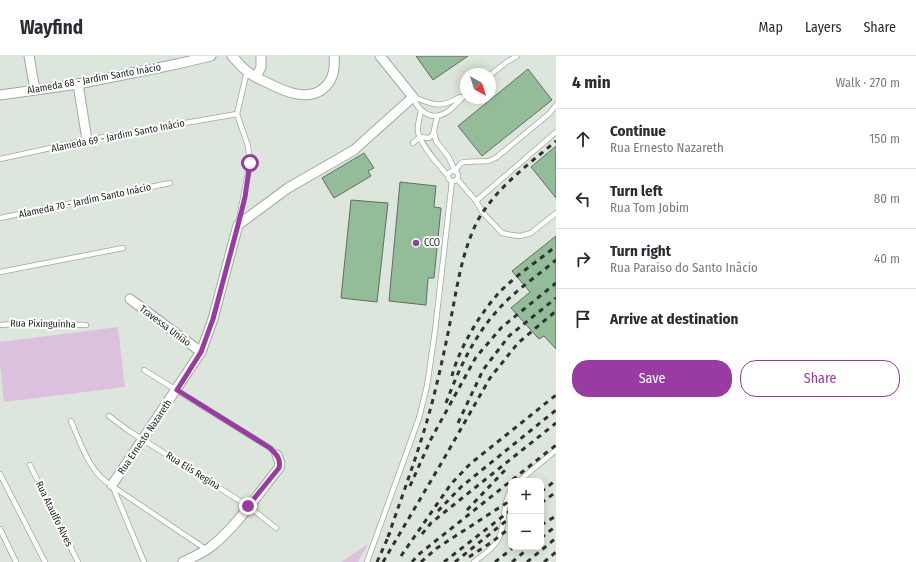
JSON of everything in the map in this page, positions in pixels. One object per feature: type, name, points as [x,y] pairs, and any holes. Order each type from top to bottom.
[{"type":"street","points":[[29,56],[35,90]]},
{"type":"street","name":"Alameda 68 - Jardim Santo Inácio","points":[[0,95],[78,84],[211,56]]},
{"type":"street","points":[[232,56],[246,71],[256,77],[292,93],[303,94],[314,94],[321,91],[331,80],[334,71],[334,56]]},
{"type":"street","points":[[256,77],[261,68],[261,56]]},
{"type":"street","points":[[238,225],[288,188],[354,150],[413,97],[380,56]]},
{"type":"street","points":[[78,84],[87,140]]},
{"type":"street","name":"Rua Ernesto Nazareth","points":[[112,485],[201,352],[213,319],[238,225]]},
{"type":"street","name":"Travessa União","points":[[130,299],[201,352]]},
{"type":"street","points":[[183,562],[207,550],[221,538],[279,468],[280,462],[277,455]]},
{"type":"lane","points":[[496,70],[517,56]]},
{"type":"lane","points":[[237,114],[246,71]]},
{"type":"lane","points":[[413,97],[433,104],[443,105],[460,97]]},
{"type":"lane","points":[[413,97],[421,110],[430,116],[438,117],[449,111],[460,100]]},
{"type":"lane","points":[[448,176],[451,171],[456,171],[461,163],[489,161],[497,157],[550,113],[556,105]]},
{"type":"lane","points":[[421,110],[418,130],[426,148],[449,179],[455,180],[476,201],[483,213],[502,233],[511,236],[520,236],[531,233],[556,213]]},
{"type":"lane","name":"Alameda 69 - Jardim Santo Inácio","points":[[0,159],[87,140],[237,114]]},
{"type":"lane","name":"Rua Ernesto Nazareth","points":[[237,114],[248,146],[250,163],[245,197],[238,225]]},
{"type":"lane","points":[[413,143],[420,137],[429,138],[433,135],[438,117]]},
{"type":"lane","points":[[367,562],[419,418],[435,331],[455,180],[459,175],[448,156],[436,141],[434,132]]},
{"type":"lane","points":[[476,201],[556,132]]},
{"type":"lane","name":"Alameda 70 - Jardim Santo Inácio","points":[[0,218],[27,214],[170,183]]},
{"type":"lane","points":[[0,272],[123,248]]},
{"type":"lane","name":"Rua Pixinguinha","points":[[0,325],[28,323],[86,325]]},
{"type":"lane","points":[[144,370],[270,448],[277,455]]},
{"type":"lane","name":"Rua Elis Regina","points":[[109,416],[124,428],[248,506],[276,528]]},
{"type":"lane","points":[[71,421],[94,470],[105,482],[112,485],[207,550]]},
{"type":"lane","points":[[523,478],[556,450]]},
{"type":"lane","name":"Rua Ataulfo Alves","points":[[30,465],[78,562]]},
{"type":"lane","points":[[0,474],[45,562]]},
{"type":"lane","points":[[112,485],[144,562]]},
{"type":"lane","points":[[474,562],[490,549],[500,536],[505,503],[508,496]]},
{"type":"lane","points":[[0,529],[16,562]]},
{"type":"shaded area","points":[[118,327],[125,387],[4,402],[0,365],[0,342]]},
{"type":"shaded area","points":[[368,544],[358,562],[342,562],[343,561]]},
{"type":"building","points":[[416,56],[468,56],[433,80]]},
{"type":"building","points":[[528,69],[552,100],[482,156],[458,126],[485,104],[496,104],[496,95]]},
{"type":"building","points":[[556,146],[556,198],[531,167]]},
{"type":"building","points":[[364,153],[374,168],[368,171],[371,176],[334,198],[322,178]]},
{"type":"building","name":"CCO","points":[[400,182],[436,186],[434,207],[441,208],[434,278],[428,278],[426,305],[389,301]]},
{"type":"building","points":[[351,200],[388,203],[377,302],[341,298]]},
{"type":"building","points":[[556,236],[556,349],[544,336],[539,339],[511,308],[530,292],[512,271]]},
{"type":"railway","points":[[388,537],[426,425],[468,242],[478,220],[494,197],[524,168],[556,141]]},
{"type":"railway","points":[[452,376],[464,345],[476,323],[490,303],[510,282],[556,246]]},
{"type":"railway","points":[[446,403],[467,355],[488,322],[510,298],[556,260]]},
{"type":"railway","points":[[410,486],[431,439],[476,357],[502,327],[556,283]]},
{"type":"railway","points":[[458,423],[483,370],[509,336],[556,298]]},
{"type":"railway","points":[[383,562],[490,378],[518,343],[556,311]]},
{"type":"railway","points":[[401,556],[451,484],[470,464],[556,395]]},
{"type":"railway","points":[[438,511],[461,487],[556,410]]},
{"type":"railway","points":[[422,534],[431,523],[556,423]]},
{"type":"railway","points":[[412,562],[418,555],[556,445]]},
{"type":"railway","points":[[467,510],[507,468]]},
{"type":"railway","points":[[544,490],[556,480]]},
{"type":"railway","points":[[544,501],[556,492]]},
{"type":"railway","points":[[421,562],[437,548],[508,502]]},
{"type":"railway","points":[[444,562],[508,512]]},
{"type":"railway","points":[[544,523],[556,516]]},
{"type":"railway","points":[[455,562],[506,521]]},
{"type":"railway","points":[[544,536],[556,526]]},
{"type":"railway","points":[[469,557],[508,529]]},
{"type":"railway","points":[[377,562],[390,533]]},
{"type":"railway","points":[[527,562],[556,538]]},
{"type":"railway","points":[[495,562],[510,550]]},
{"type":"railway","points":[[512,562],[526,550]]},
{"type":"railway","points":[[544,562],[556,552]]},
{"type":"place","name":"CCO","points":[[416,243]]},
{"type":"route","points":[[248,506],[279,468],[280,462],[277,455],[270,448],[177,390],[201,352],[213,319],[245,197],[250,163]]}]
